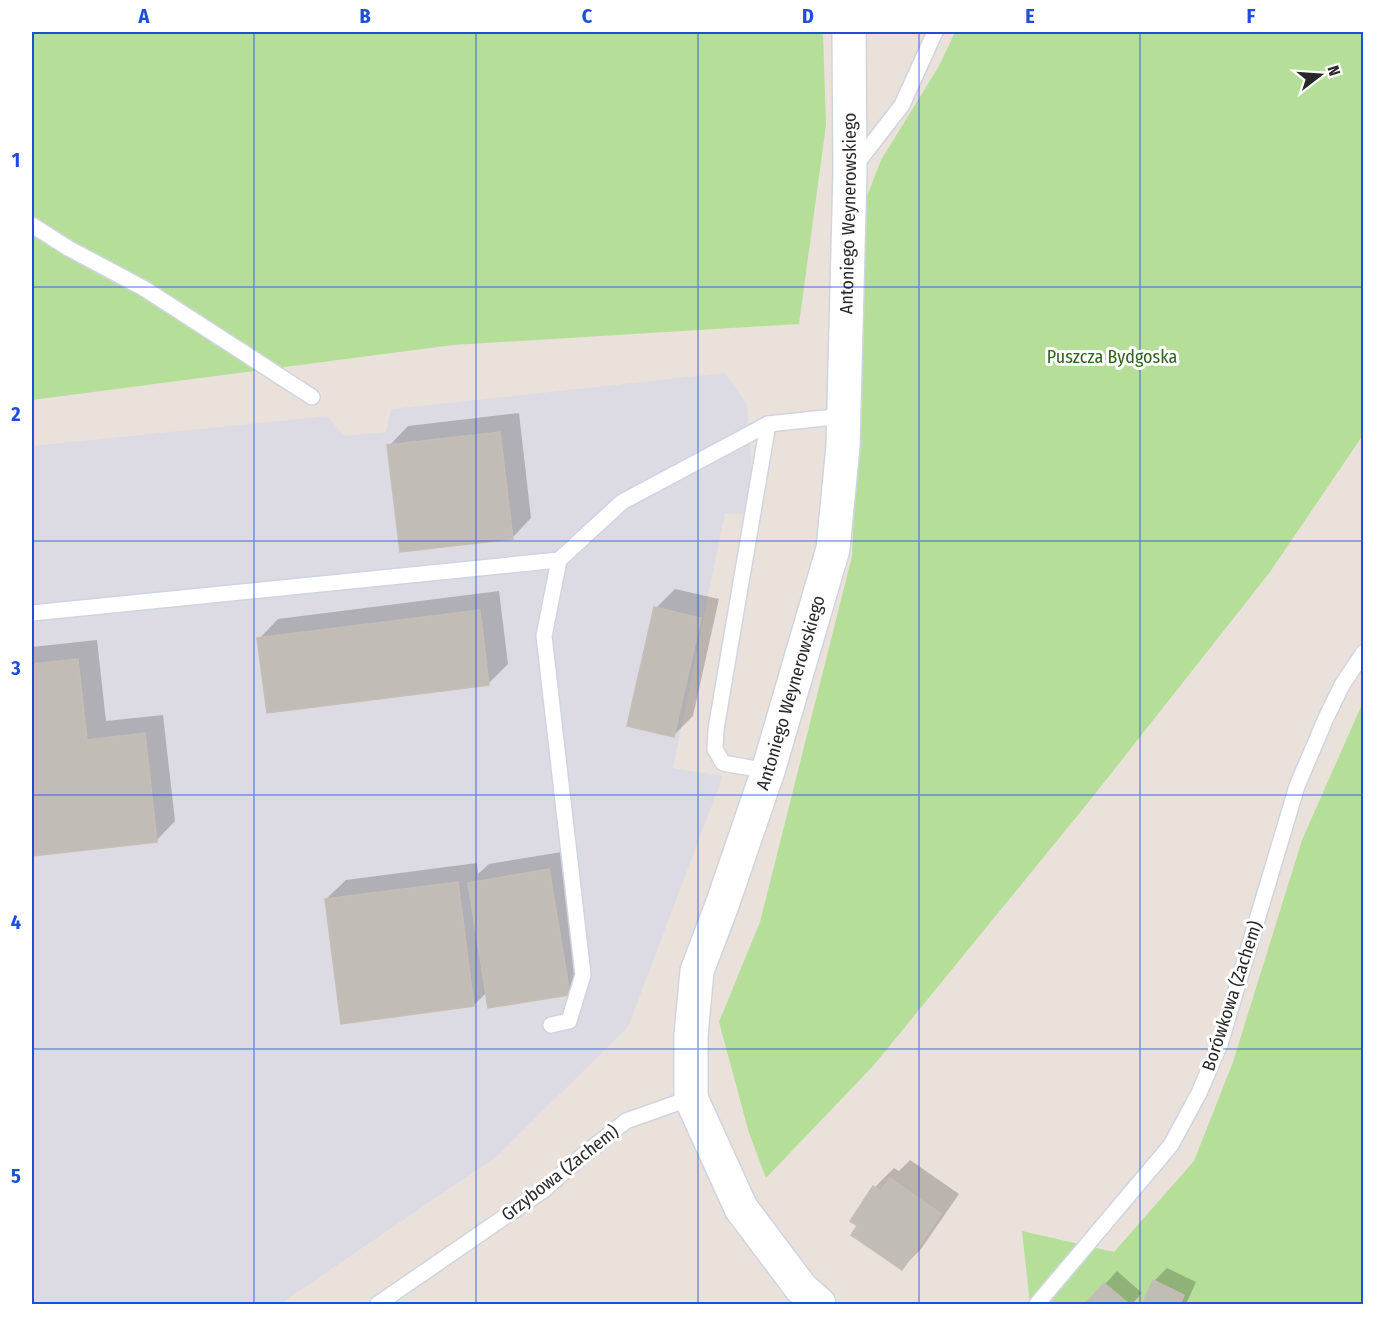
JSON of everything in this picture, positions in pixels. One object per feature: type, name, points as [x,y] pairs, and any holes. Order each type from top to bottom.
[{"type":"street","name":"Antoniego Weynerowskiego","points":[[819,1305],[801,1288],[741,1208],[691,1098],[691,1035],[697,971],[768,771],[833,549],[844,416],[850,171],[849,32]]},
{"type":"lane","points":[[850,171],[902,105],[935,32]]},
{"type":"lane","points":[[32,225],[68,248],[145,289],[312,397]]},
{"type":"lane","points":[[551,1025],[569,1021],[583,975],[544,636],[559,560],[622,502],[768,424],[844,416]]},
{"type":"lane","points":[[768,424],[716,729],[715,749],[723,763],[768,771]]},
{"type":"lane","points":[[32,613],[559,560]]},
{"type":"lane","name":"Borówkowa (Zachem)","points":[[1037,1305],[1171,1145],[1199,1094],[1220,1044],[1298,786],[1342,685],[1364,652]]},
{"type":"lane","name":"Grzybowa (Zachem)","points":[[378,1305],[545,1189],[626,1121],[691,1098]]},
{"type":"shaded area","points":[[725,373],[747,405],[752,477],[748,515],[725,513],[673,768],[723,776],[628,1027],[497,1156],[280,1304],[32,1304],[32,446],[327,416],[345,436],[386,432],[391,409]]},
{"type":"green space","points":[[32,32],[823,32],[826,125],[799,324],[453,345],[32,400]]},
{"type":"green space","name":"Puszcza Bydgoska","points":[[955,32],[1363,32],[1363,435],[1270,572],[1087,804],[874,1065],[766,1178],[749,1133],[719,1022],[760,922],[852,556],[867,196],[881,160],[939,66]]},
{"type":"green space","points":[[1363,702],[1363,1304],[1030,1304],[1022,1231],[1114,1252],[1194,1161],[1233,1062],[1302,840]]},
{"type":"building","points":[[500,432],[513,539],[400,552],[387,445]]},
{"type":"building","points":[[654,607],[701,618],[674,737],[627,726]]},
{"type":"building","points":[[480,610],[489,685],[267,713],[257,638]]},
{"type":"building","points":[[78,659],[87,740],[145,733],[157,842],[32,856],[32,664]]},
{"type":"building","points":[[549,869],[570,995],[488,1008],[468,883]]},
{"type":"building","points":[[458,882],[474,1006],[341,1024],[325,899]]},
{"type":"building","points":[[890,1178],[941,1214],[902,1270],[851,1235],[857,1226],[850,1221],[873,1186],[881,1191]]},
{"type":"building","points":[[1153,1280],[1184,1295],[1180,1304],[1142,1304]]},
{"type":"building","points":[[1104,1283],[1129,1304],[1085,1304]]}]
